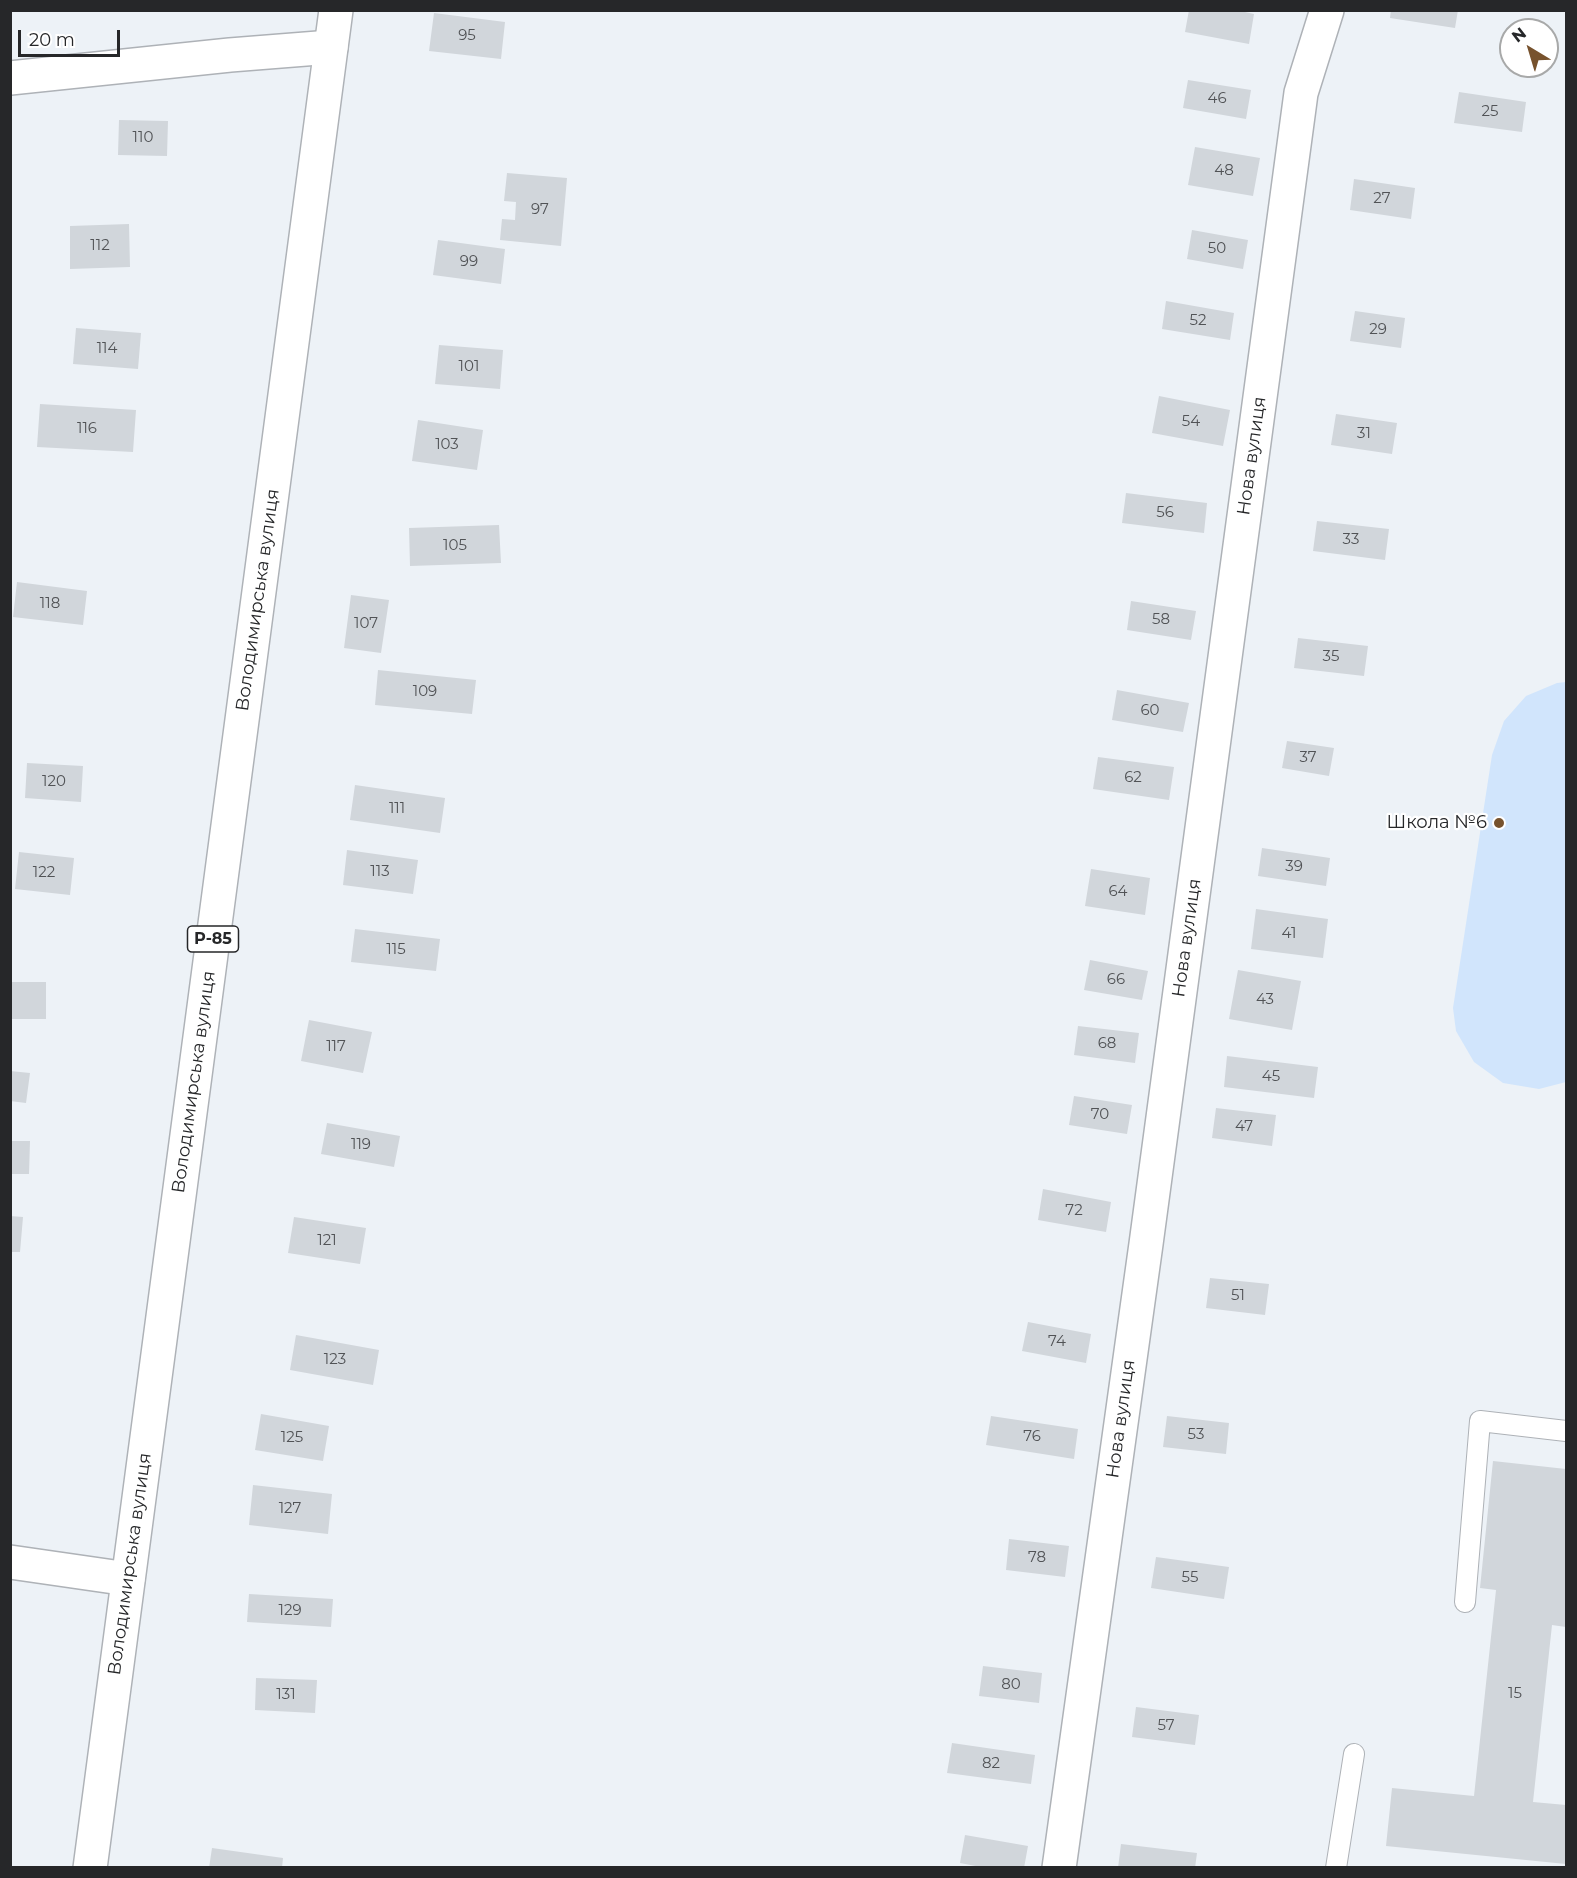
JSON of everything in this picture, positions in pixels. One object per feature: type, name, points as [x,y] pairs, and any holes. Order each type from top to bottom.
[{"type":"street","name":"Володимирська вулиця","points":[[90,1868],[336,10]]},
{"type":"street","name":"Нова вулиця","points":[[1059,1868],[1301,93],[1327,10]]},
{"type":"street","points":[[10,78],[331,47]]},
{"type":"street","points":[[10,1562],[128,1579]]},
{"type":"lane","points":[[1465,1602],[1480,1421],[1566,1431]]},
{"type":"lane","points":[[1336,1868],[1354,1754]]},
{"type":"shaded area","points":[[1566,682],[1566,1082],[1539,1089],[1503,1083],[1474,1062],[1456,1031],[1453,1008],[1492,755],[1504,721],[1526,696],[1557,683]]},
{"type":"building","points":[[1189,10],[1236,10],[1254,14],[1249,44],[1185,32]]},
{"type":"building","points":[[1391,10],[1458,10],[1455,28],[1390,18]]},
{"type":"building","points":[[434,13],[505,22],[501,59],[429,51]]},
{"type":"building","points":[[1188,80],[1251,90],[1246,119],[1183,108]]},
{"type":"building","points":[[1459,92],[1526,102],[1522,132],[1454,123]]},
{"type":"building","points":[[119,120],[168,121],[167,156],[118,155]]},
{"type":"building","points":[[1195,147],[1260,158],[1253,196],[1188,185]]},
{"type":"building","points":[[507,173],[567,178],[561,246],[500,240],[502,219],[515,220],[516,202],[504,201]]},
{"type":"building","points":[[1354,179],[1415,188],[1411,219],[1350,210]]},
{"type":"building","points":[[129,224],[130,267],[70,269],[70,226]]},
{"type":"building","points":[[1192,230],[1248,240],[1243,269],[1187,259]]},
{"type":"building","points":[[438,240],[505,249],[501,284],[433,275]]},
{"type":"building","points":[[1166,301],[1234,313],[1230,340],[1162,329]]},
{"type":"building","points":[[1355,311],[1405,318],[1401,348],[1350,341]]},
{"type":"building","points":[[76,328],[141,333],[138,369],[73,364]]},
{"type":"building","points":[[439,345],[503,350],[500,389],[435,384]]},
{"type":"building","points":[[1159,396],[1230,410],[1223,446],[1152,433]]},
{"type":"building","points":[[40,404],[136,410],[133,452],[37,447]]},
{"type":"building","points":[[1336,414],[1397,423],[1392,454],[1331,445]]},
{"type":"building","points":[[418,420],[483,430],[477,470],[412,461]]},
{"type":"building","points":[[1126,493],[1207,503],[1204,533],[1122,523]]},
{"type":"building","points":[[1317,521],[1389,529],[1385,560],[1313,551]]},
{"type":"building","points":[[499,525],[501,563],[410,566],[409,528]]},
{"type":"building","points":[[17,582],[87,591],[83,625],[13,617]]},
{"type":"building","points":[[351,595],[389,600],[381,653],[344,648]]},
{"type":"building","points":[[1131,601],[1196,611],[1191,640],[1127,630]]},
{"type":"building","points":[[1298,638],[1368,646],[1364,676],[1294,668]]},
{"type":"building","points":[[378,670],[476,680],[472,714],[375,705]]},
{"type":"building","points":[[1117,690],[1189,703],[1183,732],[1112,720]]},
{"type":"building","points":[[1287,741],[1334,748],[1329,776],[1282,768]]},
{"type":"building","points":[[1098,757],[1174,767],[1169,800],[1093,789]]},
{"type":"building","points":[[27,763],[83,766],[81,802],[25,798]]},
{"type":"building","points":[[355,785],[445,798],[440,833],[350,820]]},
{"type":"building","points":[[1262,848],[1330,858],[1326,886],[1258,876]]},
{"type":"building","points":[[347,850],[418,860],[413,894],[343,885]]},
{"type":"building","points":[[19,852],[74,858],[70,895],[15,889]]},
{"type":"building","points":[[1091,869],[1150,878],[1145,915],[1085,906]]},
{"type":"building","points":[[1256,909],[1328,919],[1323,958],[1251,949]]},
{"type":"building","points":[[355,929],[440,939],[436,971],[351,962]]},
{"type":"building","points":[[1090,960],[1148,971],[1142,1000],[1084,990]]},
{"type":"building","points":[[1238,970],[1301,981],[1292,1030],[1229,1019]]},
{"type":"building","points":[[10,982],[46,982],[46,1019],[10,1019]]},
{"type":"building","points":[[309,1020],[372,1032],[363,1073],[301,1061]]},
{"type":"building","points":[[1078,1026],[1139,1033],[1135,1063],[1074,1055]]},
{"type":"building","points":[[1227,1056],[1318,1067],[1314,1098],[1224,1087]]},
{"type":"building","points":[[10,1071],[30,1073],[26,1103],[10,1101]]},
{"type":"building","points":[[1074,1096],[1132,1105],[1127,1134],[1069,1125]]},
{"type":"building","points":[[1216,1108],[1276,1115],[1272,1146],[1212,1138]]},
{"type":"building","points":[[327,1123],[400,1136],[394,1167],[321,1154]]},
{"type":"building","points":[[10,1141],[30,1141],[29,1174],[10,1174]]},
{"type":"building","points":[[1043,1189],[1111,1202],[1106,1232],[1038,1220]]},
{"type":"building","points":[[10,1216],[23,1217],[20,1252],[10,1252]]},
{"type":"building","points":[[294,1217],[366,1228],[360,1264],[288,1253]]},
{"type":"building","points":[[1210,1278],[1269,1284],[1265,1315],[1206,1308]]},
{"type":"building","points":[[1028,1322],[1091,1334],[1086,1363],[1022,1351]]},
{"type":"building","points":[[296,1335],[379,1350],[373,1385],[290,1370]]},
{"type":"building","points":[[261,1414],[329,1426],[323,1461],[255,1450]]},
{"type":"building","points":[[991,1416],[1078,1429],[1074,1459],[986,1445]]},
{"type":"building","points":[[1167,1416],[1229,1423],[1226,1454],[1163,1447]]},
{"type":"building","points":[[1493,1461],[1566,1469],[1566,1627],[1552,1625],[1533,1802],[1566,1805],[1566,1864],[1386,1846],[1392,1788],[1474,1796],[1496,1590],[1480,1588]]},
{"type":"building","points":[[253,1485],[332,1494],[328,1534],[249,1525]]},
{"type":"building","points":[[1009,1539],[1069,1546],[1065,1577],[1006,1570]]},
{"type":"building","points":[[1156,1557],[1229,1567],[1224,1599],[1151,1588]]},
{"type":"building","points":[[249,1594],[333,1599],[331,1627],[247,1622]]},
{"type":"building","points":[[983,1666],[1042,1673],[1039,1703],[979,1696]]},
{"type":"building","points":[[256,1678],[317,1680],[315,1713],[255,1710]]},
{"type":"building","points":[[1136,1707],[1199,1715],[1195,1745],[1132,1737]]},
{"type":"building","points":[[952,1743],[1035,1755],[1031,1784],[947,1773]]},
{"type":"building","points":[[965,1835],[1028,1846],[1024,1868],[986,1868],[960,1863]]},
{"type":"building","points":[[1121,1844],[1197,1853],[1195,1868],[1118,1868]]},
{"type":"building","points":[[212,1848],[283,1858],[282,1868],[209,1868]]},
{"type":"place","name":"Школа №6","points":[[1499,823]]}]
